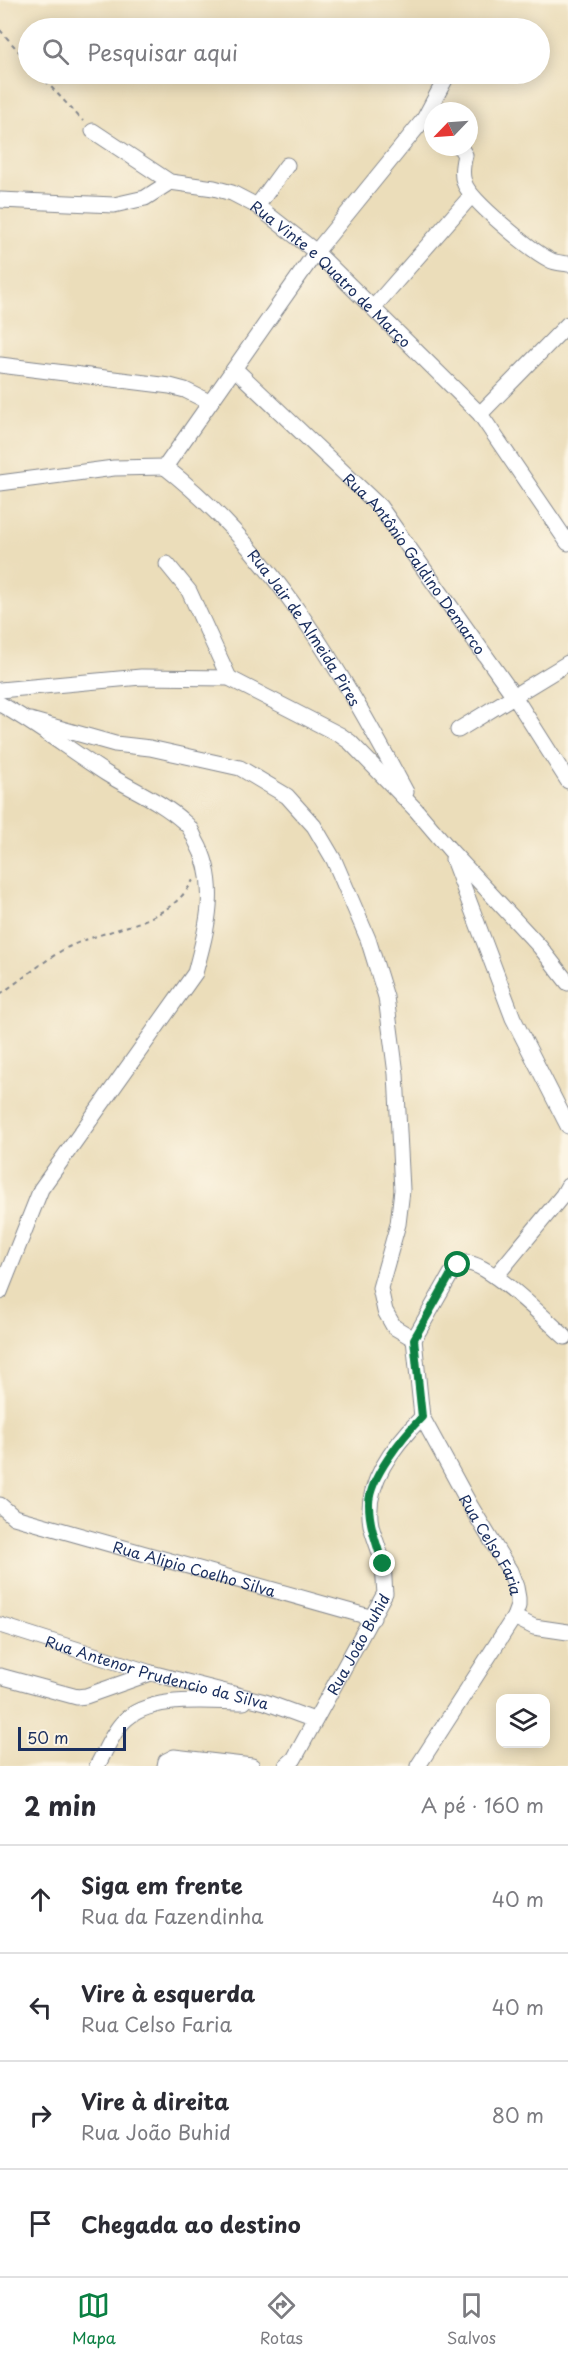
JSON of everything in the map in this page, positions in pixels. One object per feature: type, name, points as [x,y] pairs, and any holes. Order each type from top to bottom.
[{"type":"street","points":[[437,102],[444,84]]},
{"type":"street","points":[[0,483],[114,468],[165,467],[316,252],[424,129]]},
{"type":"street","name":"Rua Vinte e Quatro de Março","points":[[93,131],[170,182],[214,188],[232,193],[257,206],[316,252],[480,414],[568,543]]},
{"type":"street","points":[[465,156],[464,182],[471,196],[550,261],[568,264]]},
{"type":"street","points":[[257,206],[287,165]]},
{"type":"street","points":[[0,200],[114,205],[145,198],[170,182]]},
{"type":"street","points":[[373,308],[471,196]]},
{"type":"street","points":[[480,414],[568,324]]},
{"type":"street","points":[[0,365],[170,386],[185,390],[210,402]]},
{"type":"street","name":"Rua Antônio Galdino Demarco","points":[[235,369],[380,507],[514,696],[568,781]]},
{"type":"street","name":"Rua Jair de Almeida Pires","points":[[165,467],[198,492],[269,570],[351,689],[416,810]]},
{"type":"street","points":[[167,564],[189,591],[229,678]]},
{"type":"street","points":[[458,730],[568,663]]},
{"type":"street","points":[[0,690],[141,677],[229,678],[340,735],[416,810],[540,947],[568,983]]},
{"type":"street","points":[[0,704],[30,720],[107,774],[154,799],[187,823],[205,857],[210,895],[205,938],[195,973],[127,1072],[41,1189],[0,1292]]},
{"type":"street","points":[[30,720],[115,744],[150,748],[240,768],[287,796],[314,826],[333,860],[368,939],[386,997],[396,1074],[402,1190],[398,1224],[380,1288],[385,1311],[394,1326],[414,1339],[451,1274],[458,1265],[472,1264],[496,1276],[565,1337]]},
{"type":"street","points":[[450,850],[513,1018],[568,1126]]},
{"type":"street","points":[[496,1276],[566,1193]]},
{"type":"street","name":"Rua Celso Faria","points":[[414,1339],[422,1417],[471,1507],[510,1571],[518,1598],[514,1617],[418,1766]]},
{"type":"street","name":"Rua João Buhid","points":[[286,1766],[294,1760],[385,1593],[383,1564],[371,1525],[369,1502],[374,1486],[398,1443],[422,1417]]},
{"type":"street","name":"Rua Alipio Coelho Silva","points":[[0,1505],[14,1517],[372,1618]]},
{"type":"street","points":[[514,1617],[534,1627],[563,1632]]},
{"type":"street","name":"Rua Antenor Prudencio da Silva","points":[[0,1625],[151,1673],[264,1702],[314,1720]]},
{"type":"street","points":[[0,1676],[77,1697],[86,1696],[151,1673]]},
{"type":"street","points":[[97,1766],[124,1719],[147,1707],[162,1703],[264,1702]]},
{"type":"street","points":[[165,1766],[166,1761],[174,1758],[252,1766]]},
{"type":"path","points":[[0,30],[18,51]]},
{"type":"path","points":[[48,84],[93,131]]},
{"type":"path","points":[[0,993],[62,951],[111,930],[144,920],[170,907],[190,886],[205,857]]},
{"type":"route","points":[[383,1564],[371,1525],[369,1502],[374,1486],[398,1443],[422,1417],[414,1339],[458,1265]]}]
